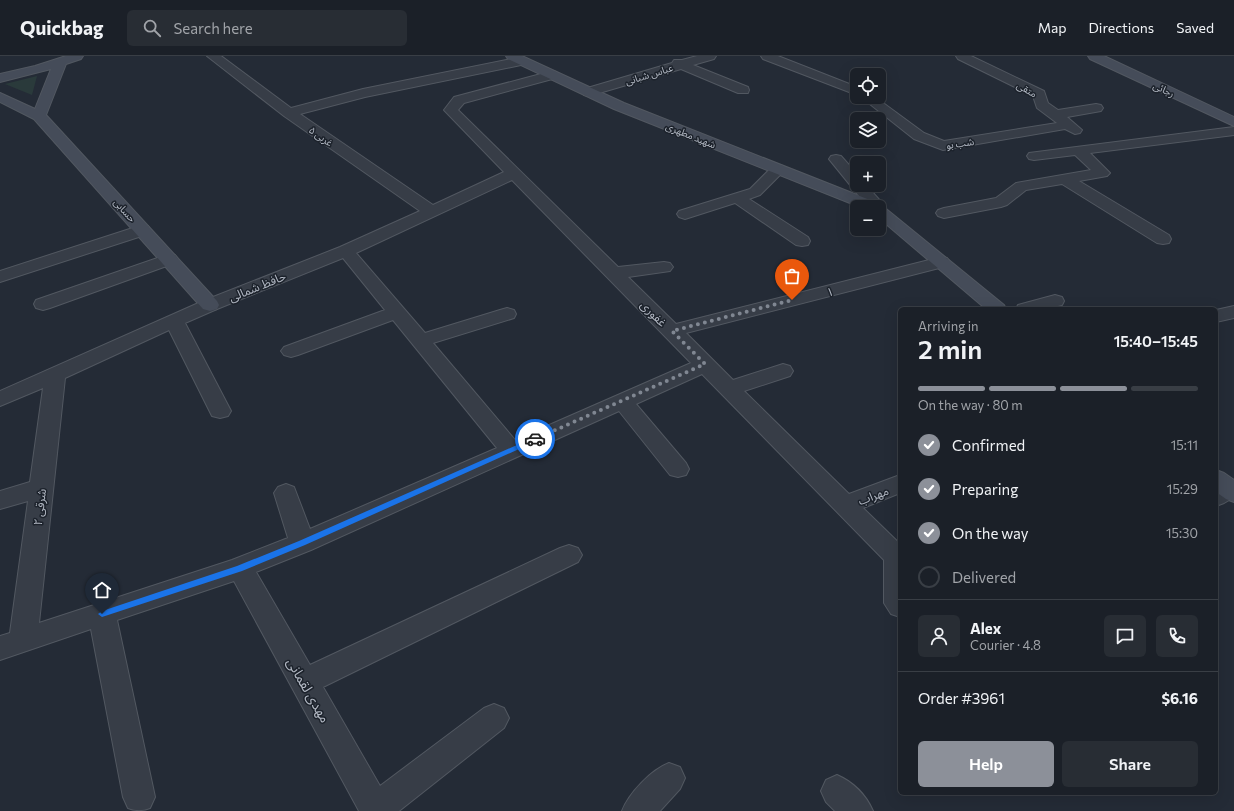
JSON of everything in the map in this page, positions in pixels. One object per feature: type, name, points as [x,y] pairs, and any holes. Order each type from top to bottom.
[{"type":"street","points":[[0,78],[18,75],[60,63],[77,56]]},
{"type":"street","name":"۵ غربی","points":[[212,56],[289,113],[432,212]]},
{"type":"street","points":[[660,56],[743,90]]},
{"type":"street","name":"عباس شبانی","points":[[589,92],[710,56]]},
{"type":"street","points":[[768,56],[850,88]]},
{"type":"street","name":"متقی","points":[[962,56],[1039,94],[1042,104],[1067,125],[1101,147]]},
{"type":"street","name":"رجائی","points":[[1094,56],[1232,122]]},
{"type":"street","points":[[289,113],[363,93],[516,58]]},
{"type":"street","name":"شهید مطهری","points":[[516,58],[620,106],[857,200]]},
{"type":"street","points":[[39,116],[60,63]]},
{"type":"street","name":"غفوری","points":[[552,75],[459,100],[451,110],[897,557],[898,604]]},
{"type":"street","name":"حسابی","points":[[0,97],[39,116],[210,305]]},
{"type":"street","name":"شب بو","points":[[876,104],[919,136],[943,146],[1067,125]]},
{"type":"street","points":[[1055,115],[1096,108]]},
{"type":"street","points":[[1034,156],[1101,147],[1232,122]]},
{"type":"street","points":[[944,213],[1001,202],[1021,186],[1102,173],[1078,150]]},
{"type":"street","points":[[836,159],[850,175]]},
{"type":"street","points":[[686,214],[755,192],[778,169]]},
{"type":"street","name":"حافظ شمالی","points":[[0,399],[210,305],[346,251],[514,173]]},
{"type":"street","points":[[1064,179],[1163,239]]},
{"type":"street","points":[[737,198],[802,241]]},
{"type":"street","points":[[886,216],[995,307]]},
{"type":"street","points":[[0,277],[142,230]]},
{"type":"street","points":[[346,251],[511,450]]},
{"type":"street","points":[[43,304],[169,259]]},
{"type":"street","name":"۱","points":[[672,331],[941,262]]},
{"type":"street","points":[[614,273],[664,267]]},
{"type":"street","points":[[1032,307],[1055,301]]},
{"type":"street","points":[[291,351],[396,312]]},
{"type":"street","points":[[1218,316],[1234,312]]},
{"type":"street","points":[[420,341],[507,314]]},
{"type":"street","points":[[174,321],[220,412]]},
{"type":"street","points":[[0,648],[240,568],[302,543],[705,364]]},
{"type":"street","points":[[730,388],[783,371]]},
{"type":"street","name":"۲ شرقی","points":[[23,640],[55,374]]},
{"type":"street","points":[[622,401],[678,469]]},
{"type":"street","name":"مهراب","points":[[846,505],[898,485]]},
{"type":"street","points":[[0,500],[41,488]]},
{"type":"street","points":[[286,493],[302,543]]},
{"type":"street","points":[[304,682],[569,555]]},
{"type":"street","name":"مهدی لقمانی","points":[[240,568],[377,810]]},
{"type":"street","points":[[102,614],[139,797]]},
{"type":"street","points":[[377,810],[494,718]]},
{"type":"street","points":[[638,811],[669,778]]},
{"type":"shaded area","points":[[37,76],[32,95],[5,84]]},
{"type":"way so far","points":[[535,439],[705,364],[672,331],[792,300]]},
{"type":"route","points":[[102,614],[240,568],[302,543],[535,439]]}]
